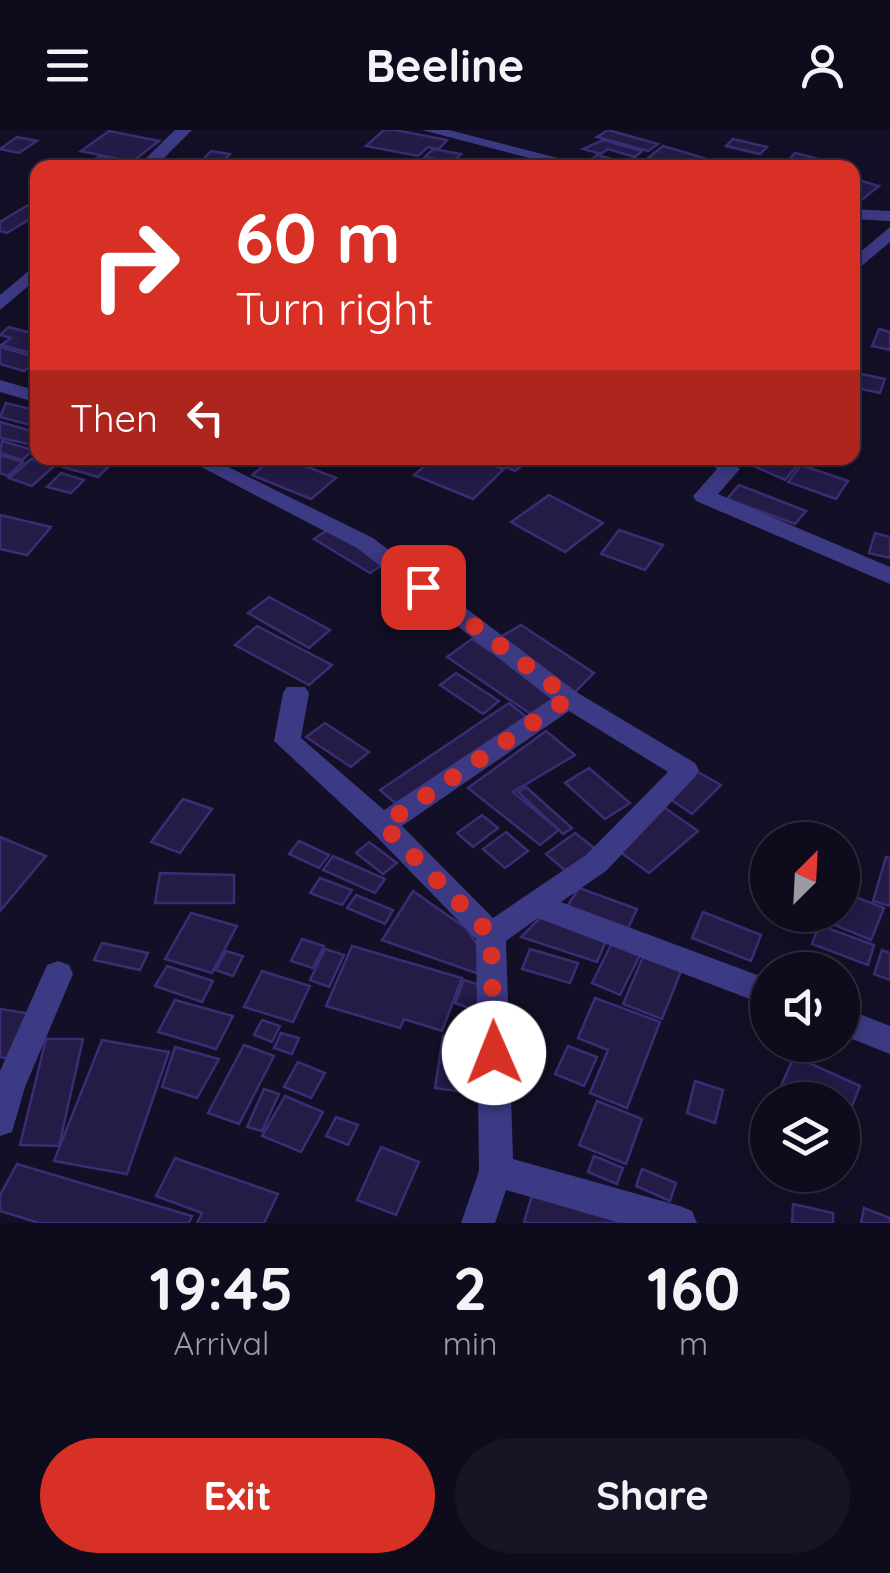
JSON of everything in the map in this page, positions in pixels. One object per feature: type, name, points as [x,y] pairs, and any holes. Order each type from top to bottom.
[{"type":"street","points":[[152,160],[184,130]]},
{"type":"street","points":[[430,130],[556,160]]},
{"type":"street","points":[[860,214],[890,216]]},
{"type":"street","points":[[860,262],[890,232]]},
{"type":"street","points":[[0,305],[30,276]]},
{"type":"street","points":[[0,386],[30,395]]},
{"type":"street","points":[[209,465],[364,542],[569,698],[686,770],[596,863],[491,935]]},
{"type":"street","points":[[725,465],[729,468],[704,496],[890,576]]},
{"type":"street","points":[[296,693],[287,741],[383,825],[491,935],[496,1171],[478,1223]]},
{"type":"street","points":[[383,825],[569,698]]},
{"type":"street","points":[[536,905],[750,986]]},
{"type":"street","points":[[0,1121],[9,1087],[58,974]]},
{"type":"street","points":[[860,1029],[890,1040]]},
{"type":"street","points":[[496,1171],[680,1223]]},
{"type":"building","points":[[384,130],[447,140],[439,149],[428,147],[418,156],[366,146]]},
{"type":"building","points":[[608,130],[658,144],[648,151],[597,137]]},
{"type":"building","points":[[109,131],[159,141],[135,160],[81,151]]},
{"type":"building","points":[[17,137],[37,141],[19,153],[0,149]]},
{"type":"building","points":[[733,139],[767,147],[760,154],[726,146]]},
{"type":"building","points":[[603,140],[642,151],[635,157],[608,149],[601,154],[583,149]]},
{"type":"building","points":[[663,146],[704,158],[657,160],[648,158]]},
{"type":"building","points":[[433,149],[461,154],[455,160],[425,157]]},
{"type":"building","points":[[211,151],[230,154],[224,160],[203,160]]},
{"type":"building","points":[[795,153],[822,160],[789,160]]},
{"type":"building","points":[[860,181],[879,186],[863,199]]},
{"type":"building","points":[[30,206],[30,219],[7,233],[0,231],[0,222]]},
{"type":"building","points":[[9,327],[30,333],[30,353],[1,345],[11,338],[0,335]]},
{"type":"building","points":[[879,329],[890,332],[890,350],[872,346]]},
{"type":"building","points":[[0,347],[30,356],[30,366],[24,371],[0,364]]},
{"type":"building","points":[[860,374],[885,379],[880,393],[860,389]]},
{"type":"building","points":[[6,403],[30,409],[30,425],[0,417]]},
{"type":"building","points":[[0,422],[30,431],[30,444],[0,438]]},
{"type":"building","points":[[2,441],[30,449],[22,460],[0,453]]},
{"type":"building","points":[[0,455],[23,462],[8,476],[0,473]]},
{"type":"building","points":[[30,460],[30,465],[54,466],[32,486],[9,478]]},
{"type":"building","points":[[65,465],[110,465],[98,477],[63,467]]},
{"type":"building","points":[[264,465],[303,465],[336,478],[311,499],[252,475]]},
{"type":"building","points":[[426,465],[493,465],[504,469],[473,499],[414,475]]},
{"type":"building","points":[[501,465],[523,465],[515,471]]},
{"type":"building","points":[[752,465],[798,465],[785,480]]},
{"type":"building","points":[[801,465],[848,481],[836,499],[788,482]]},
{"type":"building","points":[[61,473],[84,480],[71,493],[47,487]]},
{"type":"building","points":[[739,485],[806,511],[795,524],[727,499]]},
{"type":"building","points":[[549,495],[603,523],[565,552],[511,522]]},
{"type":"building","points":[[0,515],[51,527],[27,555],[0,549]]},
{"type":"building","points":[[329,529],[385,563],[370,573],[314,539]]},
{"type":"building","points":[[619,530],[663,545],[645,570],[601,554]]},
{"type":"building","points":[[875,533],[890,537],[890,558],[869,553]]},
{"type":"building","points":[[269,597],[330,630],[309,648],[248,613]]},
{"type":"building","points":[[521,625],[594,673],[572,695],[497,639]]},
{"type":"building","points":[[257,626],[332,665],[309,685],[235,645]]},
{"type":"building","points":[[472,639],[560,697],[535,717],[447,657]]},
{"type":"building","points":[[456,673],[499,701],[483,714],[440,685]]},
{"type":"building","points":[[509,703],[529,719],[400,807],[380,790]]},
{"type":"building","points":[[325,723],[369,752],[351,767],[306,737]]},
{"type":"building","points":[[546,731],[575,755],[513,792],[559,830],[540,845],[468,788]]},
{"type":"building","points":[[589,768],[630,803],[605,819],[565,783]]},
{"type":"building","points":[[698,772],[721,785],[692,814],[670,799]]},
{"type":"building","points":[[526,787],[572,828],[563,834],[518,792]]},
{"type":"building","points":[[183,799],[212,809],[180,853],[151,842]]},
{"type":"building","points":[[665,808],[698,831],[649,873],[616,849]]},
{"type":"building","points":[[482,815],[498,828],[473,847],[457,833]]},
{"type":"building","points":[[506,832],[528,851],[505,868],[483,849]]},
{"type":"building","points":[[575,833],[597,850],[568,873],[546,854]]},
{"type":"building","points":[[0,837],[46,856],[0,911]]},
{"type":"building","points":[[299,841],[329,855],[319,868],[289,854]]},
{"type":"building","points":[[369,842],[397,863],[383,874],[356,853]]},
{"type":"building","points":[[333,856],[385,879],[375,893],[323,870]]},
{"type":"building","points":[[886,857],[890,858],[890,906],[873,901]]},
{"type":"building","points":[[160,873],[234,875],[234,903],[155,903]]},
{"type":"building","points":[[320,878],[352,890],[342,905],[310,893]]},
{"type":"building","points":[[579,888],[637,909],[626,933],[564,911]]},
{"type":"building","points":[[413,891],[467,929],[478,946],[479,974],[382,940]]},
{"type":"building","points":[[356,895],[393,910],[385,924],[347,908]]},
{"type":"building","points":[[860,899],[884,908],[871,940],[852,932],[860,932]]},
{"type":"building","points":[[703,912],[761,935],[754,952],[750,952],[750,961],[692,938]]},
{"type":"building","points":[[191,913],[237,926],[212,973],[165,959]]},
{"type":"building","points":[[541,917],[606,941],[597,962],[521,937]]},
{"type":"building","points":[[816,932],[838,932],[874,945],[868,965],[860,962],[860,952],[833,952],[812,944]]},
{"type":"building","points":[[302,939],[324,946],[313,968],[291,961]]},
{"type":"building","points":[[102,943],[148,953],[140,970],[94,960]]},
{"type":"building","points":[[612,943],[640,955],[620,995],[592,983]]},
{"type":"building","points":[[352,946],[462,978],[442,1031],[404,1019],[400,1028],[326,1006]]},
{"type":"building","points":[[325,949],[344,955],[329,987],[310,980]]},
{"type":"building","points":[[530,949],[578,963],[570,983],[522,969]]},
{"type":"building","points":[[882,950],[890,953],[890,980],[874,974]]},
{"type":"building","points":[[226,951],[243,956],[233,976],[215,970]]},
{"type":"building","points":[[643,957],[681,971],[662,1019],[623,1004]]},
{"type":"building","points":[[167,966],[213,981],[202,1002],[155,986]]},
{"type":"building","points":[[262,971],[310,986],[293,1022],[244,1007]]},
{"type":"building","points":[[464,980],[484,986],[475,1010],[455,1003]]},
{"type":"building","points":[[595,998],[660,1022],[627,1108],[590,1093],[608,1050],[578,1038]]},
{"type":"building","points":[[175,1000],[233,1016],[216,1049],[158,1032]]},
{"type":"building","points":[[0,1009],[32,1014],[12,1059],[0,1057]]},
{"type":"building","points":[[262,1020],[280,1026],[272,1042],[254,1035]]},
{"type":"building","points":[[281,1033],[299,1038],[292,1054],[274,1048]]},
{"type":"building","points":[[443,1036],[478,1040],[471,1093],[435,1088]]},
{"type":"building","points":[[46,1039],[83,1039],[59,1146],[20,1145]]},
{"type":"building","points":[[102,1040],[169,1052],[127,1174],[54,1161]]},
{"type":"building","points":[[244,1045],[274,1056],[239,1124],[208,1113]]},
{"type":"building","points":[[568,1046],[597,1057],[584,1086],[555,1074]]},
{"type":"building","points":[[175,1047],[219,1059],[197,1098],[162,1087]]},
{"type":"building","points":[[298,1062],[325,1073],[311,1098],[284,1087]]},
{"type":"building","points":[[791,1062],[807,1062],[851,1082],[783,1082]]},
{"type":"building","points":[[695,1081],[723,1090],[715,1123],[687,1113]]},
{"type":"building","points":[[264,1089],[279,1094],[262,1131],[247,1127]]},
{"type":"building","points":[[285,1096],[323,1112],[301,1152],[262,1136]]},
{"type":"building","points":[[597,1101],[642,1119],[626,1164],[579,1145]]},
{"type":"building","points":[[336,1117],[358,1125],[348,1145],[326,1136]]},
{"type":"building","points":[[381,1147],[419,1162],[396,1215],[357,1200]]},
{"type":"building","points":[[594,1156],[623,1168],[617,1184],[588,1172]]},
{"type":"building","points":[[175,1158],[278,1194],[264,1223],[197,1223],[202,1213],[156,1196]]},
{"type":"building","points":[[17,1164],[192,1216],[189,1223],[39,1223],[0,1211],[0,1195]]},
{"type":"building","points":[[642,1169],[676,1183],[670,1201],[636,1186]]},
{"type":"building","points":[[535,1185],[648,1223],[524,1222]]},
{"type":"building","points":[[793,1204],[833,1213],[833,1223],[792,1223]]},
{"type":"building","points":[[864,1208],[890,1218],[890,1223],[861,1223]]},
{"type":"route","points":[[423,587],[569,698],[383,825],[491,935],[494,1053]]}]
